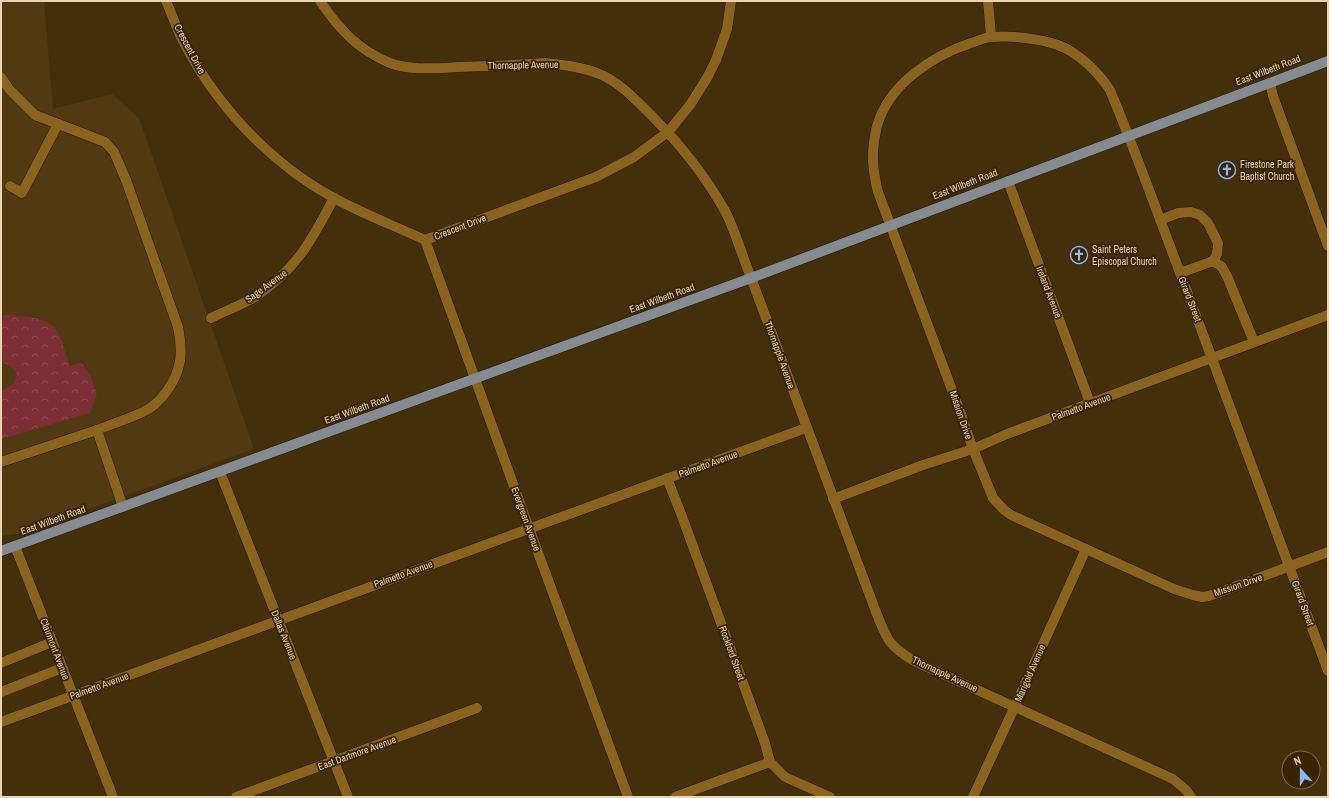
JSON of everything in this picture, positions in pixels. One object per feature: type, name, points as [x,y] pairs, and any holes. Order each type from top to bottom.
[{"type":"main road","name":"East Wilbeth Road","points":[[1,551],[751,278],[1328,61]]},
{"type":"street","name":"Crescent Drive","points":[[166,1],[180,34],[201,72],[226,107],[244,127],[275,156],[301,178],[334,198],[425,240],[596,176],[634,157],[668,132],[690,105],[707,78],[716,60],[727,29],[732,1]]},
{"type":"street","name":"Thornapple Avenue","points":[[320,1],[340,28],[359,46],[370,54],[391,64],[421,68],[545,63],[563,64],[583,68],[602,75],[627,91],[668,132],[691,158],[707,180],[725,211],[833,499],[882,626],[892,646],[898,652],[914,662],[1015,706],[1172,779],[1186,790],[1191,797]]},
{"type":"street","points":[[988,1],[991,36]]},
{"type":"street","name":"Girard Street","points":[[991,36],[1037,39],[1058,45],[1068,50],[1096,72],[1110,90],[1129,135],[1328,671]]},
{"type":"street","name":"Mission Drive","points":[[991,36],[957,48],[940,56],[920,68],[907,79],[894,94],[884,110],[878,125],[872,154],[873,170],[878,192],[973,449],[993,498],[1011,515],[1174,589],[1202,597],[1223,591],[1328,552]]},
{"type":"street","points":[[1,462],[97,430],[144,412],[164,396],[173,381],[180,361],[178,327],[126,180],[114,152],[105,142],[35,115],[2,82]]},
{"type":"street","points":[[1270,83],[1274,100],[1328,246]]},
{"type":"street","points":[[10,186],[22,193],[58,124]]},
{"type":"street","name":"Ireland Avenue","points":[[1008,181],[1090,404]]},
{"type":"street","name":"Sage Avenue","points":[[210,318],[255,297],[289,269],[314,237],[334,198]]},
{"type":"street","points":[[1160,220],[1178,213],[1191,212],[1200,215],[1208,223],[1218,243],[1217,254],[1213,261],[1180,273]]},
{"type":"street","name":"Evergreen Avenue","points":[[425,240],[628,797]]},
{"type":"street","points":[[1213,261],[1222,267],[1227,276],[1254,342]]},
{"type":"street","name":"Palmetto Avenue","points":[[833,499],[923,465],[973,449],[1007,434],[1328,315]]},
{"type":"street","name":"Palmetto Avenue","points":[[1,722],[806,428]]},
{"type":"street","points":[[97,430],[123,507]]},
{"type":"street","name":"Dallas Avenue","points":[[220,472],[348,797]]},
{"type":"street","name":"Rockford Street","points":[[667,478],[762,736],[770,762],[785,777],[830,797]]},
{"type":"street","name":"Clairmont Avenue","points":[[15,546],[113,797]]},
{"type":"street","name":"Marigold Avenue","points":[[973,797],[1086,549]]},
{"type":"street","points":[[1,663],[52,642]]},
{"type":"street","points":[[1,692],[62,668]]},
{"type":"street","name":"East Dartmore Avenue","points":[[236,797],[477,708]]},
{"type":"street","points":[[676,797],[770,762]]},
{"type":"shaded area","points":[[1,1],[44,1],[53,109],[112,94],[139,118],[254,449],[24,533],[1,536]]},
{"type":"green space","points":[[6,315],[34,318],[47,322],[53,326],[61,340],[70,366],[81,362],[91,377],[97,395],[90,413],[1,439],[1,390],[4,390],[14,383],[17,373],[9,365],[1,362],[1,316]]},
{"type":"place","name":"Firestone Park Baptist Church","points":[[1227,170]]},
{"type":"place","name":"Saint Peters Episcopal Church","points":[[1079,255]]}]
